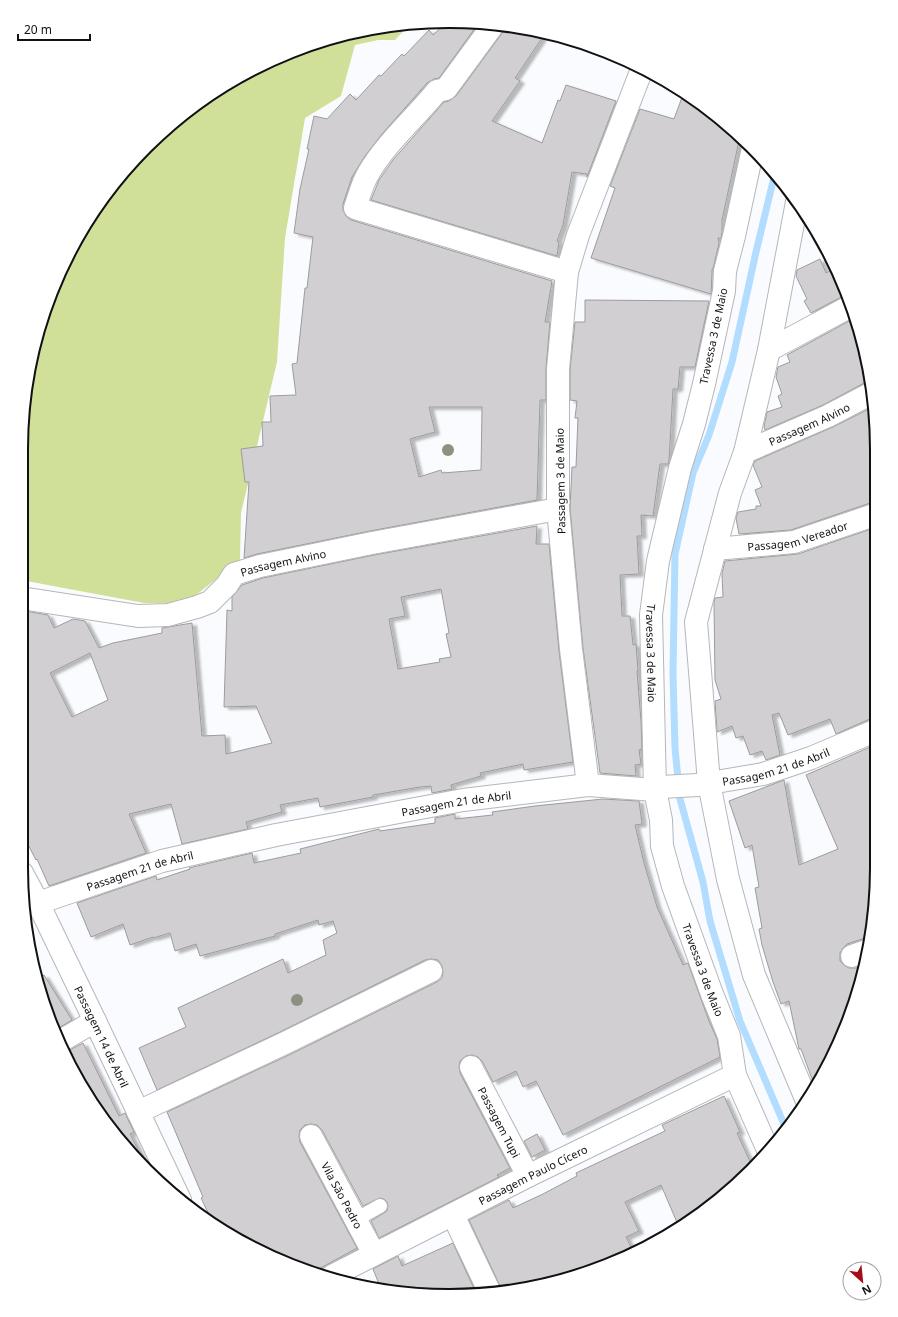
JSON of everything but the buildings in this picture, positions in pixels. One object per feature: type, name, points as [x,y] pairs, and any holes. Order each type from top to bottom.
[{"type":"street","points":[[489,30],[446,89],[437,91],[400,132],[375,163],[368,174],[354,208],[568,272]]},
{"type":"street","name":"Passagem 3 de Maio","points":[[588,785],[571,649],[558,509],[558,369],[568,272],[578,235],[640,74]]},
{"type":"street","name":"Travessa 3 de Maio","points":[[751,156],[725,271],[724,291],[704,384],[694,424],[680,468],[658,561],[651,615],[658,788],[662,846],[673,886],[712,994],[729,1036],[735,1075],[766,1146]]},
{"type":"street","points":[[795,210],[769,350],[745,452],[730,493],[696,622],[704,784],[754,976],[804,1094]]},
{"type":"street","points":[[769,350],[846,309]]},
{"type":"street","name":"Passagem Alvino","points":[[745,452],[828,416],[866,397]]},
{"type":"street","name":"Passagem Alvino","points":[[28,599],[138,616],[168,615],[210,602],[227,585],[234,574],[260,566],[372,543],[558,509]]},
{"type":"street","name":"Passagem Vereador","points":[[715,549],[794,542],[870,516]]},
{"type":"street","name":"Passagem 21 de Abril","points":[[38,903],[162,860],[276,835],[463,800],[588,785],[658,788],[704,784],[763,774],[811,758],[870,733]]},
{"type":"street","name":"Passagem 14 de Abril","points":[[29,885],[174,1187]]},
{"type":"street","points":[[138,1112],[285,1044],[431,971]]},
{"type":"street","points":[[64,1039],[95,1021]]},
{"type":"street","name":"Passagem Tupi","points":[[471,1067],[528,1176]]},
{"type":"street","name":"Passagem Paulo Cícero","points":[[336,1274],[528,1176],[735,1075]]},
{"type":"street","name":"Vila São Pedro","points":[[311,1136],[374,1254]]},
{"type":"street","points":[[453,1215],[487,1287]]},
{"type":"lane","points":[[355,1220],[380,1206]]},
{"type":"green space","points":[[403,31],[395,40],[378,40],[355,45],[341,96],[305,118],[285,238],[277,362],[241,513],[240,560],[186,603],[144,603],[28,581],[28,449],[32,394],[42,340],[50,314],[71,263],[84,238],[99,215],[132,171],[171,132],[215,99],[263,71],[314,50],[367,36]]},
{"type":"waterway","points":[[773,180],[732,362],[709,435],[693,473],[675,554],[673,673],[675,748],[680,799],[703,882],[710,921],[740,1021],[784,1123]]}]
